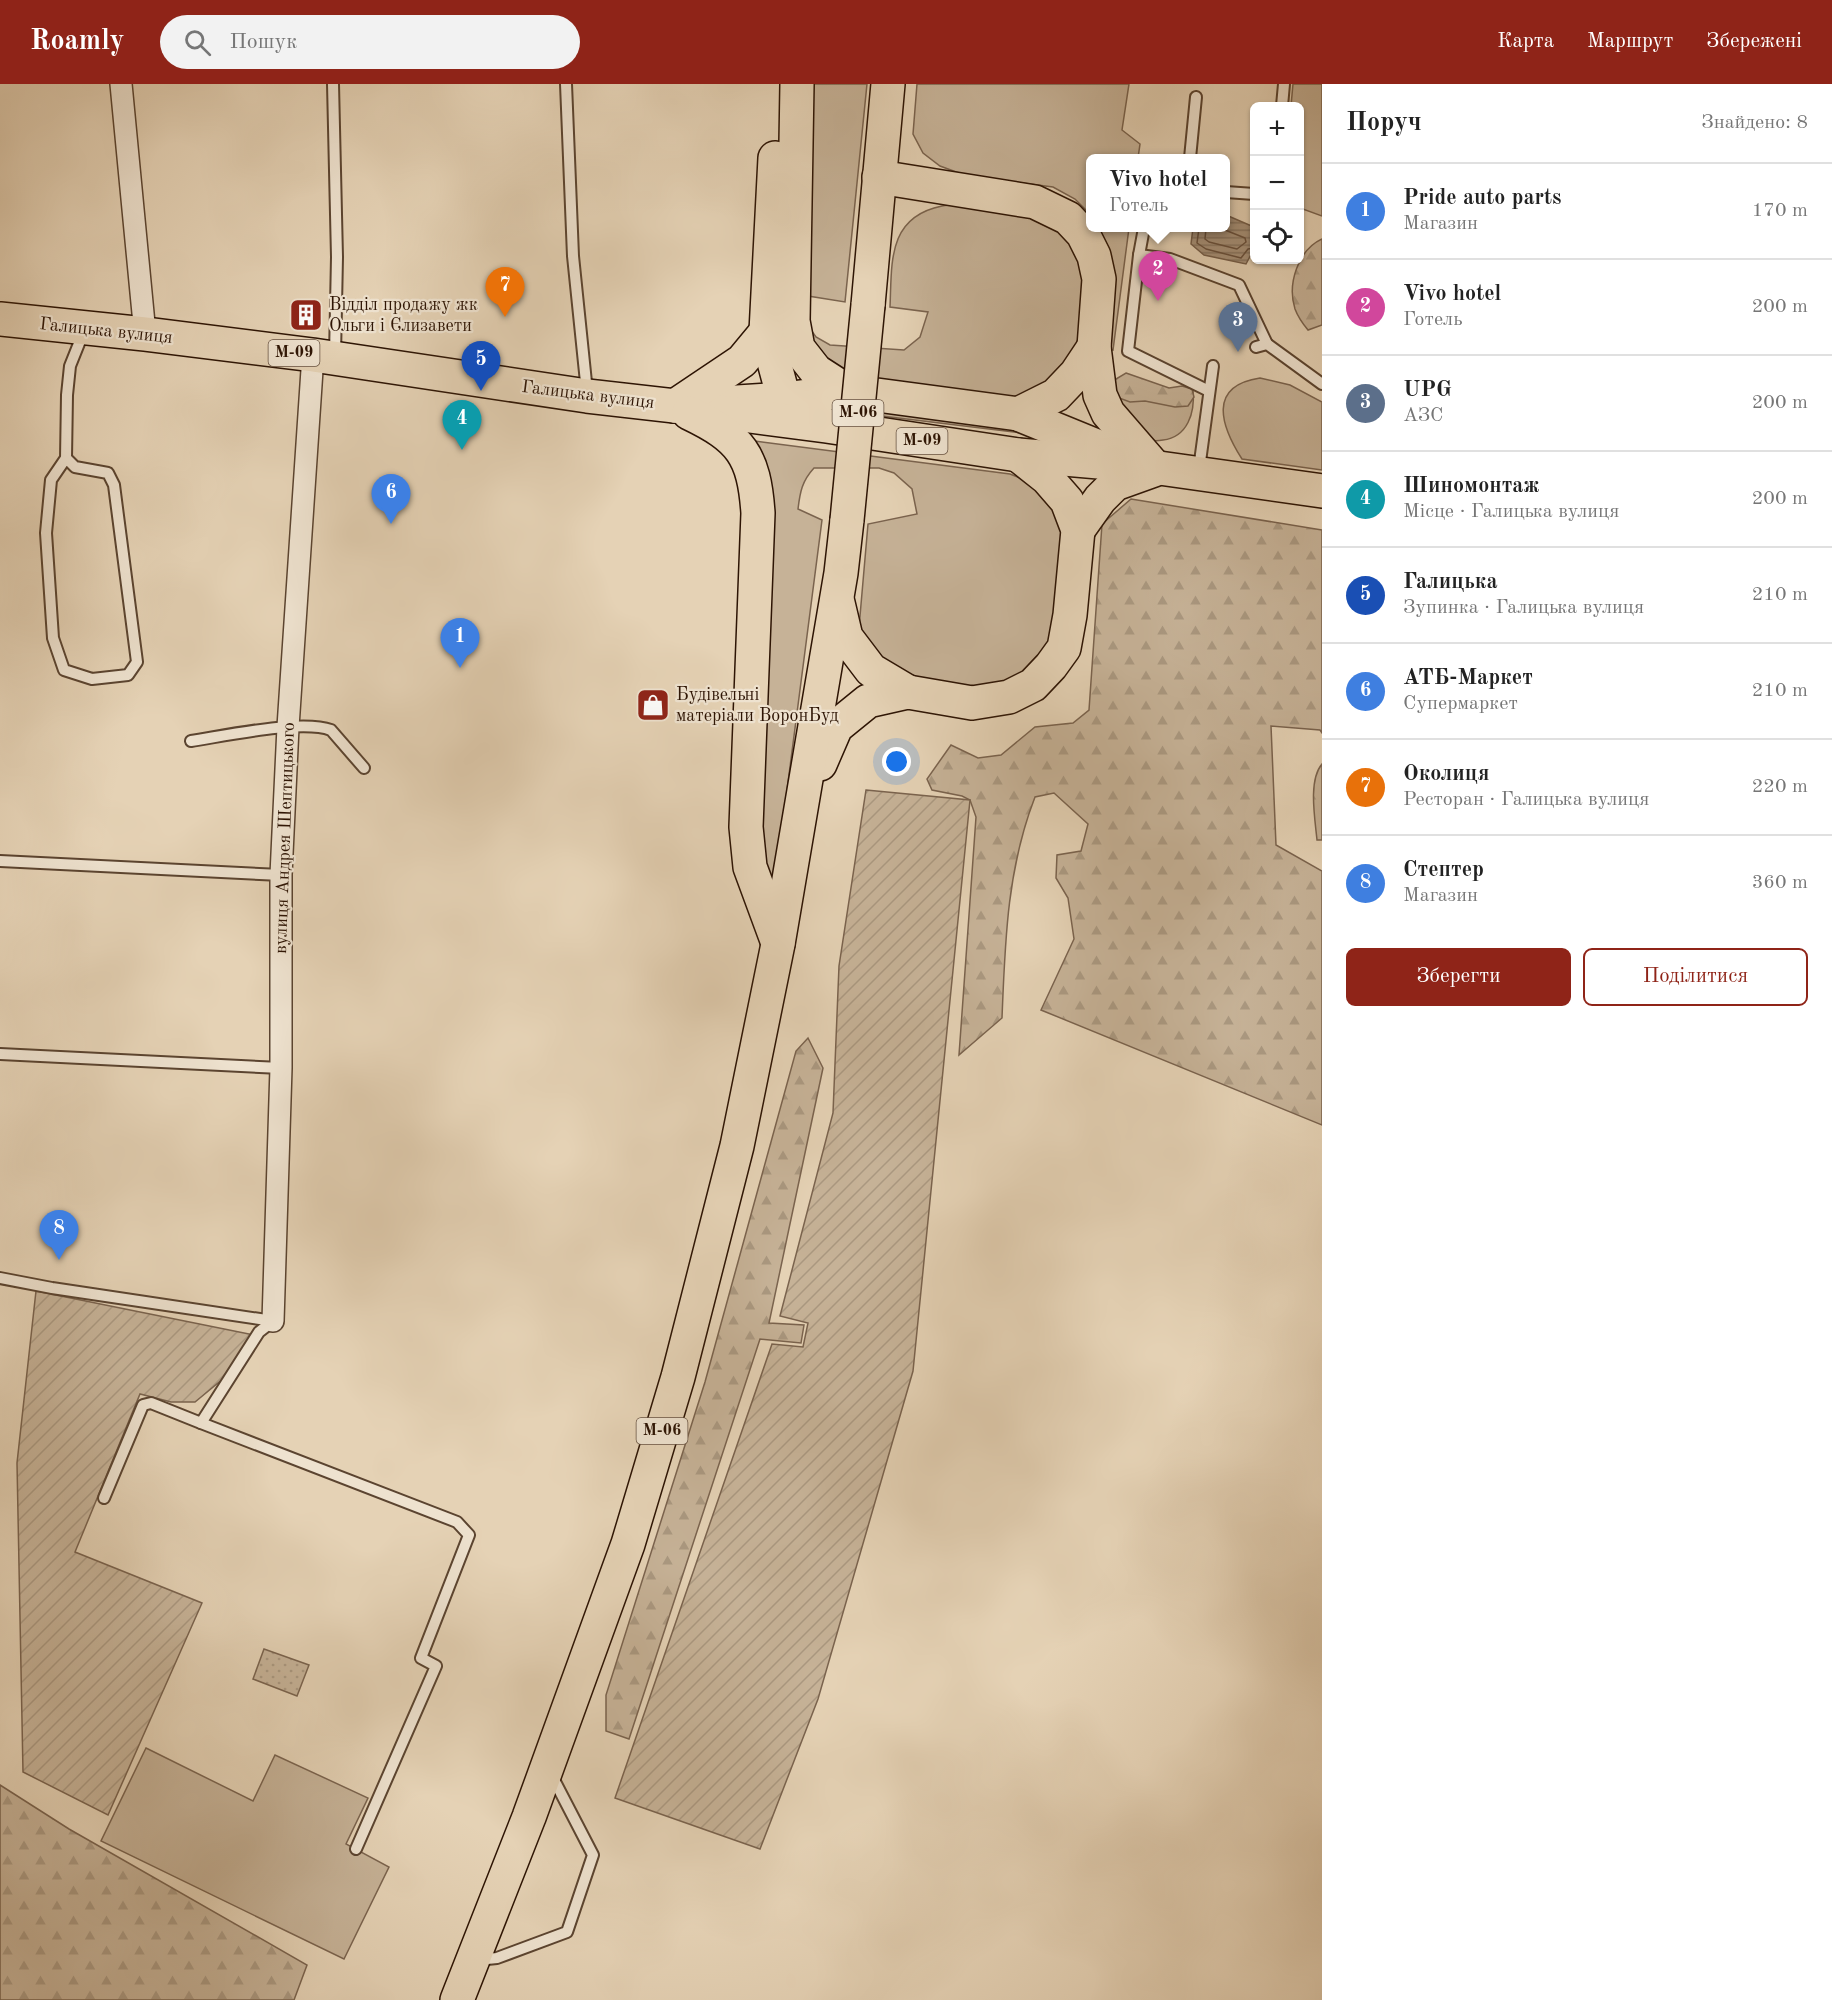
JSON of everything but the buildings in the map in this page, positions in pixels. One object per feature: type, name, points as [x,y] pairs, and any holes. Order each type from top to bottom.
[{"type":"main road","points":[[777,84],[766,332],[784,399]]},
{"type":"main road","points":[[797,84],[793,321],[798,348],[816,371],[847,391]]},
{"type":"main road","name":"М-06","points":[[457,2000],[548,1767],[628,1544],[678,1377],[737,1146],[778,944],[837,598],[847,520],[888,84]]},
{"type":"main road","points":[[879,177],[1035,202],[1068,218],[1083,234],[1094,256],[1099,279],[1094,347],[1100,394],[1108,413],[1151,468],[1116,484],[1100,498],[1078,530]]},
{"type":"main road","name":"Галицька вулиця","points":[[0,319],[145,334],[324,357],[587,396],[675,406],[784,399]]},
{"type":"main road","points":[[675,406],[742,361],[766,332]]},
{"type":"main road","points":[[1018,414],[1056,394],[1076,374],[1094,347]]},
{"type":"main road","name":"М-09","points":[[784,399],[847,391],[1018,414],[1151,468]]},
{"type":"main road","name":"М-09","points":[[784,399],[826,426],[1018,455],[1151,468],[1322,491]]},
{"type":"main road","points":[[675,406],[826,426]]},
{"type":"main road","points":[[675,406],[714,425],[739,445],[750,466],[756,486],[758,513],[746,827],[750,867],[778,944]]},
{"type":"main road","points":[[837,598],[846,637],[871,670],[908,692],[972,703],[1009,697],[1033,685],[1064,648],[1070,615],[1078,530],[1067,501],[1047,478],[1018,455]]},
{"type":"main road","points":[[803,805],[836,728],[868,700],[908,692]]},
{"type":"street","points":[[122,84],[145,334]]},
{"type":"street","name":"вулиця Андрея Шептицького","points":[[273,1321],[281,1068],[281,875],[288,727],[324,357]]},
{"type":"lane","points":[[324,357],[337,257],[333,84]]},
{"type":"lane","points":[[566,84],[573,256],[587,396]]},
{"type":"lane","points":[[1282,102],[1284,84]]},
{"type":"lane","points":[[1190,154],[1196,97]]},
{"type":"lane","points":[[1230,192],[1250,194]]},
{"type":"lane","points":[[1143,232],[1138,255],[1128,351],[1209,391]]},
{"type":"lane","points":[[1138,255],[1170,259],[1239,285],[1262,345],[1322,384]]},
{"type":"lane","points":[[66,458],[75,467],[108,473],[114,485],[137,662],[128,675],[92,679],[64,670],[53,638],[46,533],[51,480],[66,458],[70,366],[86,328]]},
{"type":"lane","points":[[1198,475],[1213,366]]},
{"type":"lane","points":[[192,741],[288,727],[325,728],[331,730],[364,768]]},
{"type":"lane","points":[[0,861],[281,875]]},
{"type":"lane","points":[[0,1054],[281,1068]]},
{"type":"lane","points":[[0,1278],[273,1321]]},
{"type":"lane","points":[[201,1423],[259,1332],[273,1321]]},
{"type":"lane","points":[[104,1498],[143,1405],[151,1403],[457,1522],[469,1535],[421,1658],[436,1666],[356,1850]]},
{"type":"lane","points":[[474,1960],[497,1958],[567,1932],[593,1856],[548,1767]]},
{"type":"green space","points":[[805,84],[867,84],[845,302],[802,295]]},
{"type":"green space","points":[[917,84],[1129,84],[1122,130],[1140,144],[1139,154],[1086,154],[1086,210],[1075,199],[1053,187],[967,176],[940,166],[923,153],[913,134]]},
{"type":"green space","points":[[1293,84],[1322,84],[1322,216],[1304,209],[1304,102],[1291,102]]},
{"type":"green space","points":[[946,205],[975,205],[1037,219],[1064,235],[1079,255],[1085,288],[1081,346],[1065,375],[1010,401],[857,383],[820,362],[801,316],[816,337],[830,345],[904,350],[920,337],[928,312],[890,307],[891,274],[896,244],[902,231],[911,220],[924,212]]},
{"type":"green space","points":[[1100,232],[1128,232],[1113,350],[1103,348],[1108,271]]},
{"type":"green space","points":[[1322,239],[1322,325],[1308,330],[1295,309],[1292,289],[1296,269],[1298,264],[1304,264],[1304,255]]},
{"type":"green space","points":[[1126,373],[1169,388],[1182,386],[1192,389],[1194,397],[1188,406],[1175,407],[1145,401],[1130,402],[1111,395],[1111,382]]},
{"type":"green space","points":[[1260,378],[1290,385],[1322,402],[1322,470],[1242,459],[1228,434],[1224,421],[1225,398],[1232,389],[1243,382]]},
{"type":"green space","points":[[1193,391],[1193,407],[1184,429],[1172,438],[1163,440],[1145,438],[1119,406],[1119,392]]},
{"type":"green space","points":[[817,401],[983,417],[1022,433],[824,409]]},
{"type":"green space","points":[[747,440],[1010,474],[1028,481],[1058,514],[1062,539],[1053,634],[1039,657],[1013,680],[988,686],[906,681],[858,639],[868,524],[917,514],[912,489],[894,473],[879,468],[814,468],[802,487],[798,509],[822,520],[773,898],[761,869]]},
{"type":"green space","points":[[1131,499],[1322,530],[1322,733],[1320,730],[1271,726],[1276,845],[1322,871],[1322,1125],[1041,1010],[1074,939],[1068,898],[1056,878],[1057,855],[1081,851],[1088,824],[1054,793],[1035,797],[1018,851],[1006,934],[1002,1018],[959,1055],[976,817],[970,800],[962,796],[932,790],[927,779],[951,745],[978,758],[1001,755],[1035,727],[1073,723],[1089,710],[1102,524]]},
{"type":"green space","points":[[1322,764],[1322,840],[1317,840],[1314,790],[1315,780]]},
{"type":"green space","points":[[866,790],[970,800],[913,1371],[818,1699],[760,1849],[615,1798],[772,1344],[803,1347],[808,1323],[780,1316],[833,1113],[839,966]]},
{"type":"green space","points":[[808,1038],[823,1068],[769,1323],[804,1325],[801,1343],[760,1339],[629,1739],[606,1731],[606,1695],[705,1382],[796,1051]]},
{"type":"green space","points":[[36,1291],[254,1335],[224,1378],[195,1402],[171,1402],[140,1394],[75,1552],[202,1603],[108,1815],[23,1772],[17,1463]]},
{"type":"green space","points":[[264,1649],[309,1665],[297,1696],[253,1679]]},
{"type":"green space","points":[[146,1748],[253,1801],[275,1755],[368,1798],[346,1844],[389,1867],[344,1959],[101,1841]]},
{"type":"green space","points":[[0,1785],[69,1829],[307,1965],[294,2000],[0,2000]]},
{"type":"water","points":[[1230,217],[1250,225],[1250,256],[1246,264],[1204,255],[1191,244],[1192,232],[1230,232]]},
{"type":"place","name":"Vivo hotel","points":[[1158,301]]},
{"type":"place","name":"Відділ продажу жк Ольги і Єлизавети","points":[[306,315]]},
{"type":"place","name":"Околиця","points":[[505,317]]},
{"type":"place","name":"UPG","points":[[1238,352]]},
{"type":"place","name":"Галицька","points":[[481,391]]},
{"type":"place","name":"Шиномонтаж","points":[[462,450]]},
{"type":"place","name":"ATБ-Маркет","points":[[391,524]]},
{"type":"place","name":"Pride auto parts","points":[[460,668]]},
{"type":"place","name":"Будівельні матеріали ВоронБуд","points":[[653,705]]},
{"type":"place","name":"Стептер","points":[[59,1260]]}]
